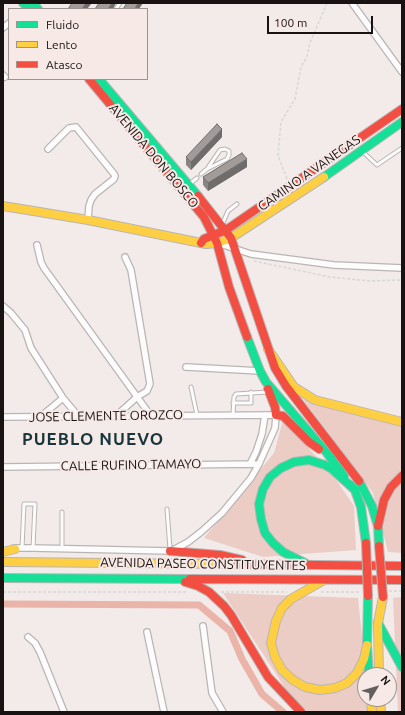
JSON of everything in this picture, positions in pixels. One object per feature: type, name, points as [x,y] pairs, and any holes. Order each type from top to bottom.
[{"type":"main road","name":"AVENIDA DON BOSCO","points":[[90,80],[204,217],[216,239],[229,287],[260,371],[266,382]]},
{"type":"main road","name":"AVENIDA DON BOSCO","points":[[100,80],[189,184],[231,238],[268,349]]},
{"type":"main road","name":"CAMINO A VANEGAS","points":[[216,239],[224,228],[292,186],[402,108]]},
{"type":"main road","name":"CAMINO A VANEGAS","points":[[216,239],[231,238],[337,169],[402,122]]},
{"type":"main road","points":[[3,206],[88,220],[206,244],[216,239]]},
{"type":"main road","points":[[226,274],[227,269],[233,267],[237,268],[242,274]]},
{"type":"main road","points":[[268,349],[294,386],[315,400],[402,422]]},
{"type":"main road","points":[[268,349],[275,368],[286,386],[358,477],[372,506],[378,526],[383,597],[378,623],[379,667]]},
{"type":"main road","points":[[266,382],[275,407],[276,415],[283,416],[309,442],[327,453]]},
{"type":"main road","points":[[266,382],[327,453],[354,490],[361,507],[366,543],[368,667]]},
{"type":"main road","points":[[311,565],[283,552],[265,533],[261,519],[260,504],[266,482],[276,472],[288,464],[309,460],[332,469],[354,490]]},
{"type":"main road","points":[[378,526],[384,500],[391,487],[402,476]]},
{"type":"main road","points":[[3,552],[18,548]]},
{"type":"main road","points":[[170,551],[220,555],[257,564]]},
{"type":"main road","name":"AVENIDA PASEO CONSTITUYENTES","points":[[3,562],[402,566]]},
{"type":"main road","name":"AVENIDA PASEO CONSTITUYENTES","points":[[3,578],[402,580]]},
{"type":"main road","points":[[175,579],[198,586],[209,592],[224,606],[231,615],[268,677],[300,712]]},
{"type":"main road","points":[[325,580],[296,595],[286,604],[279,614],[273,628],[271,643],[278,664],[292,680],[305,687],[320,690],[335,688],[347,683],[357,673],[364,659],[367,645]]},
{"type":"main road","points":[[378,623],[402,667]]},
{"type":"street","points":[[352,3],[402,72]]},
{"type":"street","points":[[48,149],[70,128],[76,126],[115,175],[114,179],[94,195],[89,206],[88,220]]},
{"type":"street","points":[[216,239],[234,249],[251,254],[334,265],[402,268]]},
{"type":"street","points":[[37,246],[44,268],[151,416]]},
{"type":"street","points":[[117,415],[137,397],[147,391],[150,380],[131,270],[125,257]]},
{"type":"street","points":[[3,306],[11,312],[25,330],[31,348],[63,398],[79,417]]},
{"type":"street","points":[[186,367],[260,371]]},
{"type":"street","points":[[40,417],[63,398]]},
{"type":"street","name":"JOSE CLEMENTE OROZCO","points":[[4,416],[79,417],[117,415],[276,415]]},
{"type":"street","points":[[250,464],[262,434],[265,415]]},
{"type":"street","points":[[3,548],[170,551],[188,542],[201,532],[222,514],[240,494],[259,464],[275,428],[276,415]]},
{"type":"street","name":"CALLE RUFINO TAMAYO","points":[[3,467],[259,464]]},
{"type":"street","points":[[203,626],[212,692],[223,712]]},
{"type":"street","points":[[147,632],[164,712]]},
{"type":"street","points":[[28,637],[36,643],[64,712]]},
{"type":"lane","points":[[362,151],[377,165],[402,148]]},
{"type":"lane","points":[[201,174],[220,150],[224,149],[229,151],[227,159],[206,169]]},
{"type":"lane","points":[[182,190],[197,178]]},
{"type":"lane","points":[[224,228],[228,211],[237,204]]},
{"type":"lane","points":[[191,387],[197,415]]},
{"type":"lane","points":[[234,403],[251,403],[251,392]]},
{"type":"lane","points":[[233,415],[234,397],[236,394],[269,392]]},
{"type":"lane","points":[[18,548],[24,504],[35,504],[33,548]]},
{"type":"lane","points":[[167,509],[170,551]]},
{"type":"lane","points":[[62,512],[62,548]]},
{"type":"path","points":[[292,186],[284,174],[278,156],[282,122],[295,99],[301,67],[308,57],[309,45],[327,3]]},
{"type":"path","points":[[250,261],[338,278],[370,281],[402,280]]},
{"type":"shaded area","points":[[303,399],[402,425],[402,553],[388,552],[373,493]]},
{"type":"shaded area","points":[[283,420],[333,475],[354,506],[356,550],[263,557],[204,538],[274,453]]},
{"type":"shaded area","points":[[223,593],[358,598],[365,667],[357,667],[357,707],[370,707],[370,712],[308,712],[289,694]]},
{"type":"shaded area","points":[[402,597],[402,712],[398,712],[393,598]]},
{"type":"building","points":[[72,3],[86,3],[83,8],[69,8]]},
{"type":"building","points":[[99,3],[112,3],[109,8],[96,8]]},
{"type":"building","points":[[127,3],[138,3],[136,8],[124,8]]},
{"type":"building","points":[[217,124],[222,129],[191,162],[186,157]]},
{"type":"building","points":[[242,153],[247,159],[208,183],[203,177]]},
{"type":"waterway","points":[[3,604],[199,605],[230,631],[242,659],[262,694],[283,712]]},
{"type":"traffic: fast","points":[[23,3],[28,8]]},
{"type":"traffic: fast","points":[[33,3],[37,8]]},
{"type":"traffic: fast","points":[[100,80],[198,196]]},
{"type":"traffic: fast","points":[[324,177],[402,122]]},
{"type":"traffic: fast","points":[[247,337],[260,371],[266,382],[327,453],[344,476]]},
{"type":"traffic: fast","points":[[305,563],[283,552],[265,533],[259,504],[263,489],[270,477],[281,468],[294,462],[309,460],[332,469],[355,490]]},
{"type":"traffic: fast","points":[[359,481],[372,506],[378,526],[379,546]]},
{"type":"traffic: fast","points":[[351,485],[355,490],[361,507],[366,543]]},
{"type":"traffic: fast","points":[[3,578],[190,579]]},
{"type":"traffic: fast","points":[[368,596],[367,645],[368,667]]},
{"type":"traffic: fast","points":[[378,623],[402,667]]},
{"type":"traffic: slow","points":[[3,206],[88,220],[206,244],[217,243],[231,238],[324,177]]},
{"type":"traffic: slow","points":[[268,349],[294,387],[315,400],[402,422]]},
{"type":"traffic: slow","points":[[3,552],[15,549]]},
{"type":"traffic: slow","points":[[3,562],[234,564]]},
{"type":"traffic: slow","points":[[324,580],[291,599],[282,608],[276,621],[271,643],[275,657],[282,670],[293,680],[305,687],[320,690],[335,688],[347,683],[357,673],[364,659],[367,645]]},
{"type":"traffic: slow","points":[[379,667],[378,623],[383,597]]},
{"type":"traffic: slow","points":[[372,707],[372,712]]},
{"type":"traffic: slow","points":[[381,707],[381,712]]},
{"type":"traffic: jam","points":[[90,80],[204,217],[217,243],[229,287],[247,337]]},
{"type":"traffic: jam","points":[[201,243],[204,239],[226,230],[402,109]]},
{"type":"traffic: jam","points":[[198,196],[231,238],[275,368],[286,386],[359,481]]},
{"type":"traffic: jam","points":[[268,389],[275,407],[276,415],[283,416],[309,442],[319,449]]},
{"type":"traffic: jam","points":[[378,526],[384,500],[391,487],[402,476]]},
{"type":"traffic: jam","points":[[366,543],[368,596]]},
{"type":"traffic: jam","points":[[379,546],[383,597]]},
{"type":"traffic: jam","points":[[170,551],[220,555],[242,560]]},
{"type":"traffic: jam","points":[[234,564],[402,566]]},
{"type":"traffic: jam","points":[[190,579],[402,580]]},
{"type":"traffic: jam","points":[[185,582],[198,586],[209,592],[224,606],[231,615],[268,677],[301,712]]},
{"type":"district","name":"PUEBLO NUEVO","points":[[93,439]]}]
